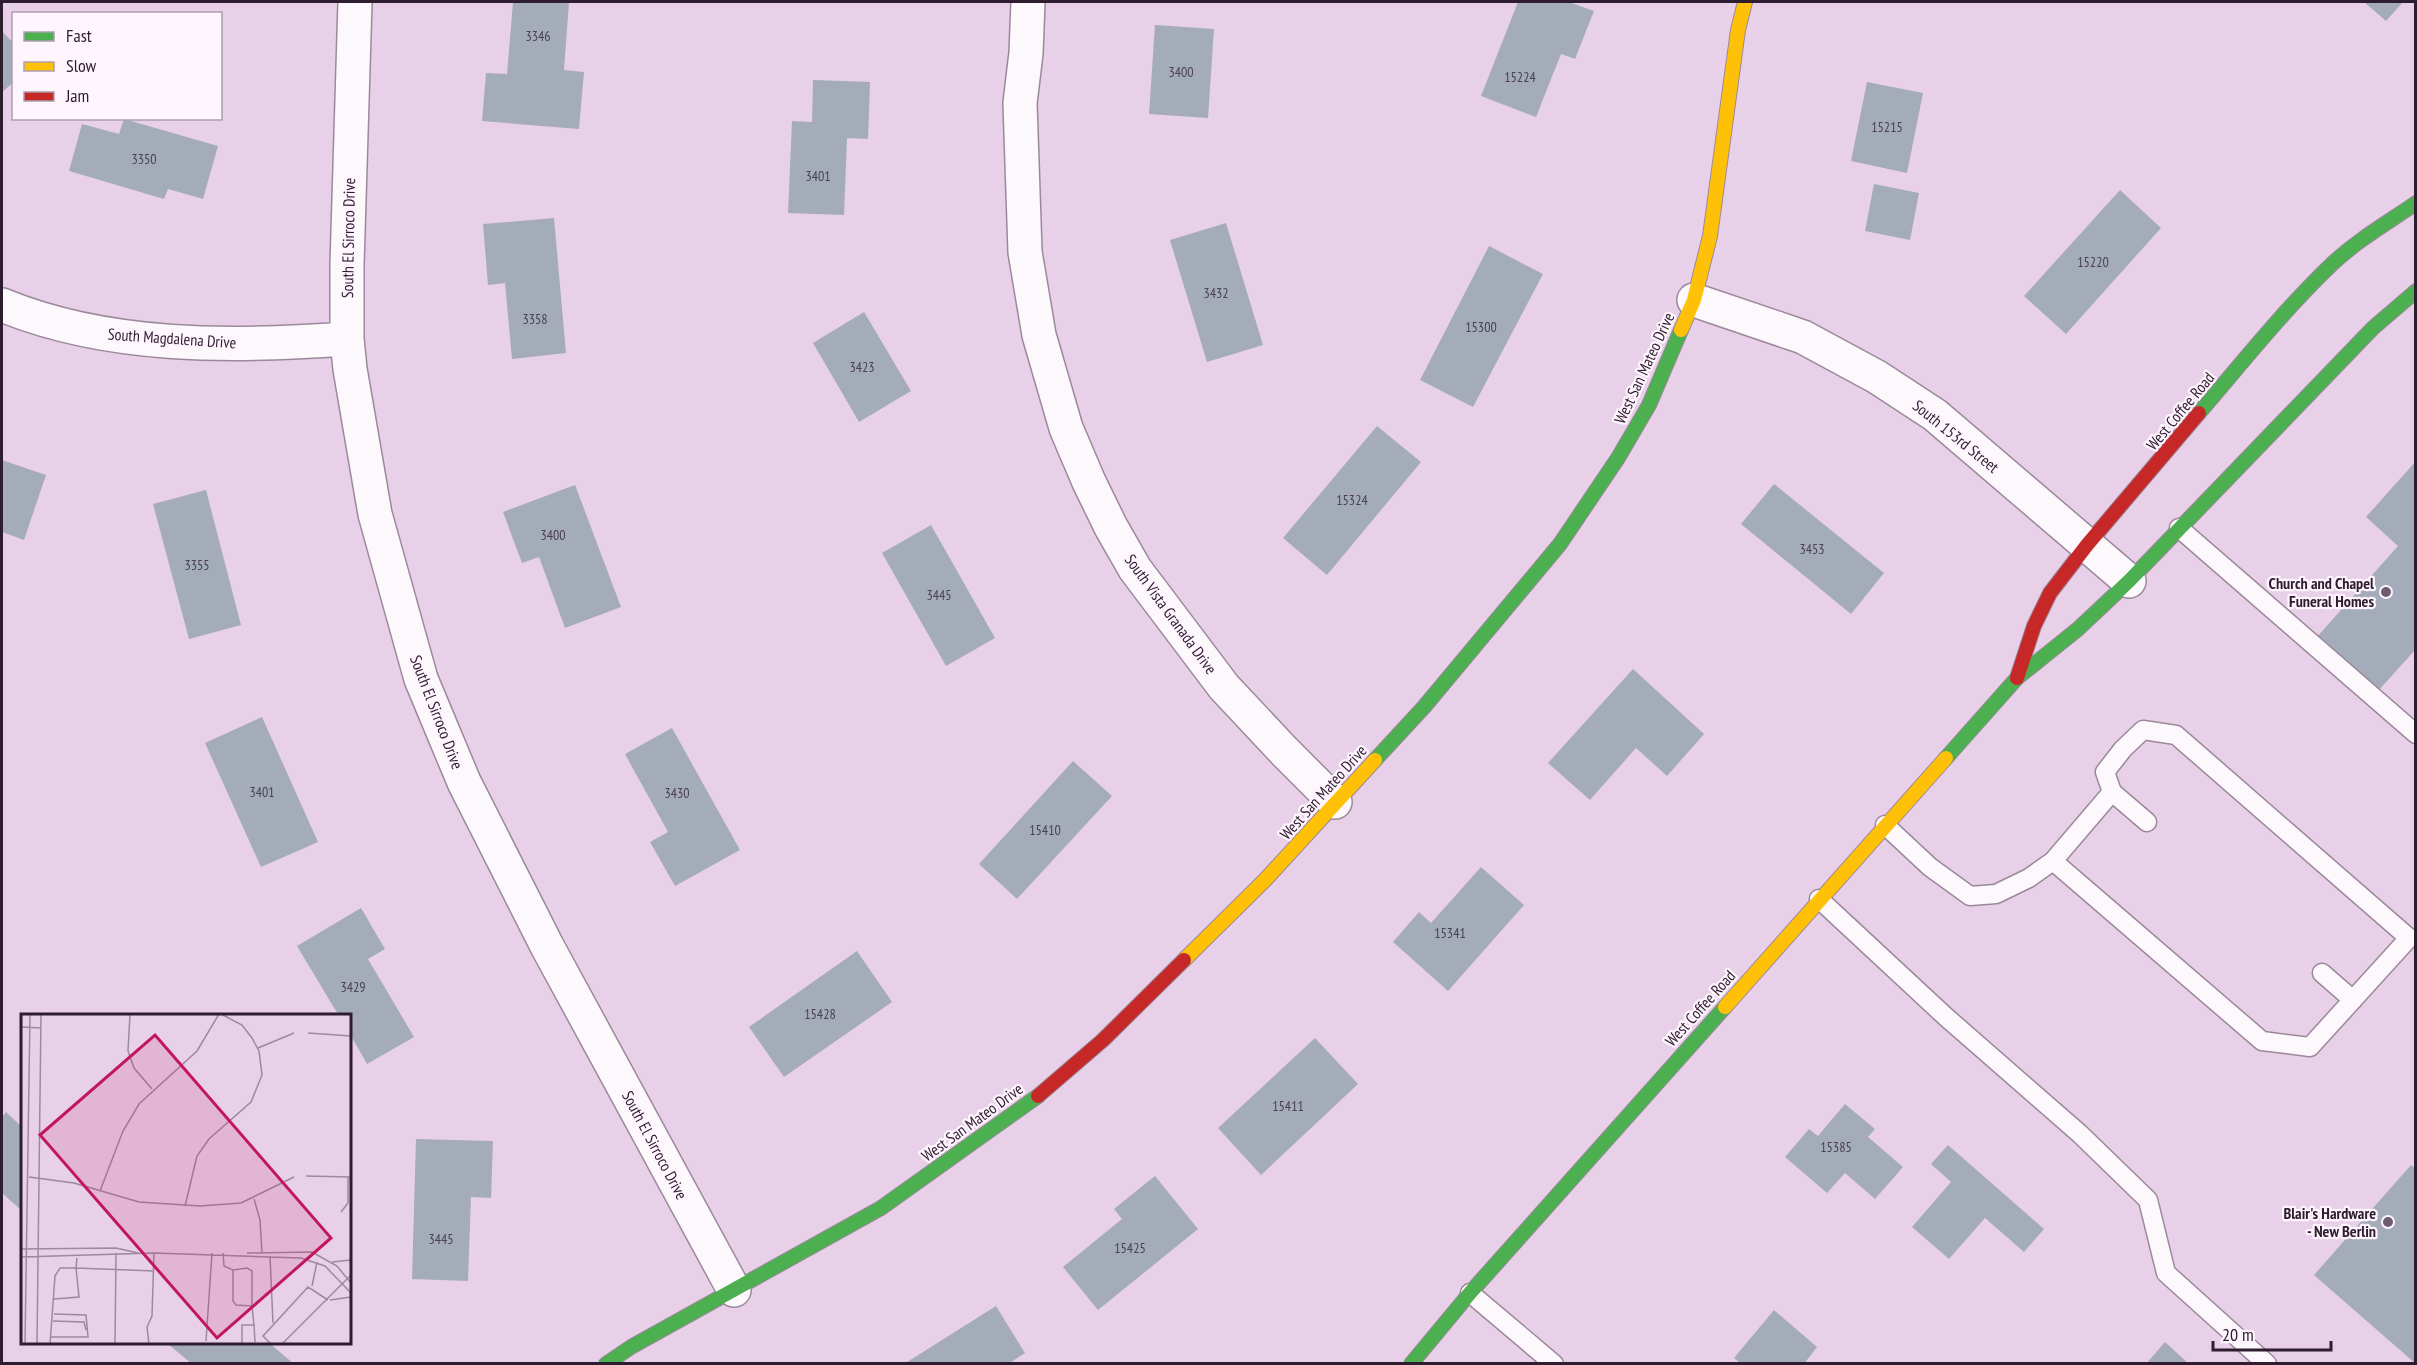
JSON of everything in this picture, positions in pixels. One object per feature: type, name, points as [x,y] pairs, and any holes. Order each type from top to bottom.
[{"type":"street","name":"South El Sirroco Drive","points":[[355,2],[347,339],[375,514],[421,679],[464,782],[547,946],[734,1290]]},
{"type":"street","name":"South Vista Granada Drive","points":[[1028,2],[1026,52],[1020,103],[1025,252],[1039,336],[1066,428],[1102,509],[1135,569],[1224,687],[1335,802]]},
{"type":"street","name":"West San Mateo Drive","points":[[606,1364],[631,1347],[881,1208],[1042,1093],[1103,1040],[1265,880],[1424,706],[1560,544],[1618,458],[1649,405],[1694,300],[1710,236],[1738,30],[1745,2]]},
{"type":"street","name":"West Coffee Road","points":[[2017,678],[2034,626],[2050,593],[2087,545],[2288,310],[2332,264],[2415,203]]},
{"type":"street","name":"West Coffee Road","points":[[1411,1364],[1470,1293],[2017,678],[2078,629],[2129,581],[2365,337],[2415,291]]},
{"type":"street","name":"South 153rd Street","points":[[1694,300],[1803,338],[1877,377],[1935,415],[2129,581]]},
{"type":"street","name":"South Magdalena Drive","points":[[2,305],[61,325],[102,334],[137,338],[278,344],[347,339]]},
{"type":"lane","points":[[2179,528],[2415,734]]},
{"type":"lane","points":[[2053,861],[2262,1041],[2310,1047],[2412,939],[2176,735],[2143,730],[2123,748],[2105,772],[2112,792],[2147,822]]},
{"type":"lane","points":[[1885,825],[1930,867],[1970,896],[1996,894],[2030,878],[2053,861],[2112,792]]},
{"type":"lane","points":[[1819,899],[1946,1017],[2080,1134],[2148,1200],[2166,1274],[2267,1364]]},
{"type":"lane","points":[[2322,973],[2353,1000]]},
{"type":"lane","points":[[1470,1293],[1554,1364]]},
{"type":"building","points":[[513,2],[569,2],[564,70],[584,72],[579,129],[482,121],[486,73],[507,74]]},
{"type":"building","points":[[1518,2],[1569,2],[1594,11],[1575,59],[1561,54],[1536,117],[1481,96]]},
{"type":"building","points":[[2364,2],[2403,2],[2386,21]]},
{"type":"building","points":[[1155,25],[1214,29],[1208,118],[1149,114]]},
{"type":"building","points":[[2,31],[12,42],[12,84],[2,92]]},
{"type":"building","points":[[813,80],[870,82],[868,139],[847,138],[844,215],[788,213],[792,121],[812,122]]},
{"type":"building","points":[[1867,82],[1923,93],[1907,173],[1851,161]]},
{"type":"building","points":[[124,120],[127,120],[218,146],[203,199],[168,189],[164,199],[69,171],[82,124],[119,134]]},
{"type":"building","points":[[1874,184],[1919,193],[1910,240],[1865,231]]},
{"type":"building","points":[[2120,190],[2161,228],[2066,334],[2024,296]]},
{"type":"building","points":[[554,218],[566,353],[512,359],[505,283],[488,285],[483,224]]},
{"type":"building","points":[[1226,223],[1263,345],[1207,362],[1170,240]]},
{"type":"building","points":[[1489,246],[1543,274],[1473,407],[1420,380]]},
{"type":"building","points":[[864,312],[911,391],[859,422],[813,343]]},
{"type":"building","points":[[1377,426],[1421,462],[1327,575],[1283,538]]},
{"type":"building","points":[[2,460],[46,475],[24,540],[2,532]]},
{"type":"building","name":"Church and Chapel Funeral Homes","points":[[2416,461],[2416,649],[2378,691],[2317,637],[2398,546],[2366,517]]},
{"type":"building","points":[[1774,484],[1884,573],[1851,614],[1741,524]]},
{"type":"building","points":[[575,485],[621,607],[565,628],[539,557],[522,563],[503,512]]},
{"type":"building","points":[[206,490],[241,625],[189,639],[153,504]]},
{"type":"building","points":[[931,525],[995,638],[946,666],[882,553]]},
{"type":"building","points":[[1633,669],[1704,734],[1667,776],[1636,748],[1590,800],[1548,763]]},
{"type":"building","points":[[262,717],[318,842],[261,867],[205,743]]},
{"type":"building","points":[[672,728],[740,850],[675,886],[650,842],[668,832],[625,754]]},
{"type":"building","points":[[1073,761],[1112,796],[1017,899],[979,864]]},
{"type":"building","points":[[1481,867],[1524,905],[1448,991],[1393,942],[1419,912],[1431,923]]},
{"type":"building","points":[[361,908],[385,949],[368,959],[414,1037],[367,1064],[351,1036],[351,1014],[338,1014],[297,946]]},
{"type":"building","points":[[857,951],[892,1002],[784,1077],[749,1027]]},
{"type":"building","points":[[1315,1038],[1358,1084],[1261,1175],[1218,1128]]},
{"type":"building","points":[[1845,1104],[1875,1129],[1868,1137],[1903,1167],[1875,1199],[1845,1173],[1827,1193],[1785,1157],[1809,1129],[1818,1136]]},
{"type":"building","points":[[6,1112],[21,1126],[21,1210],[2,1193],[2,1117]]},
{"type":"building","points":[[416,1139],[493,1141],[491,1198],[471,1197],[468,1281],[412,1279]]},
{"type":"building","points":[[1948,1145],[2044,1229],[2024,1252],[1985,1218],[1949,1259],[1912,1227],[1951,1182],[1931,1164]]},
{"type":"building","name":"Blair's Hardware - New Berlin","points":[[2411,1165],[2416,1169],[2416,1364],[2314,1275]]},
{"type":"building","points":[[1155,1176],[1198,1229],[1098,1310],[1063,1267],[1122,1219],[1114,1209]]},
{"type":"building","points":[[996,1306],[1025,1353],[1008,1364],[904,1364]]},
{"type":"building","points":[[1774,1310],[1817,1347],[1804,1364],[1741,1364],[1734,1358]]},
{"type":"building","points":[[2165,1342],[2189,1364],[2146,1364]]},
{"type":"building","points":[[270,1344],[294,1364],[192,1364],[169,1345]]},
{"type":"traffic: fast","points":[[2199,413],[2279,319],[2331,265],[2361,240],[2416,203]]},
{"type":"traffic: fast","points":[[1946,758],[2017,678],[2078,629],[2129,581],[2373,328],[2416,291]]},
{"type":"traffic: fast","points":[[1375,760],[1424,707],[1560,544],[1618,458],[1649,405],[1681,330]]},
{"type":"traffic: fast","points":[[1411,1364],[1470,1293],[1725,1007]]},
{"type":"traffic: fast","points":[[606,1364],[631,1347],[881,1208],[1038,1096]]},
{"type":"traffic: slow","points":[[1681,330],[1694,300],[1710,236],[1738,30],[1745,2]]},
{"type":"traffic: slow","points":[[1725,1007],[1946,758]]},
{"type":"traffic: slow","points":[[1184,960],[1265,880],[1375,760]]},
{"type":"traffic: jam","points":[[2017,678],[2034,626],[2050,593],[2087,545],[2199,413]]},
{"type":"traffic: jam","points":[[1038,1096],[1103,1040],[1184,960]]},
{"type":"place","name":"Church and Chapel Funeral Homes","points":[[2386,592]]},
{"type":"place","name":"Blair's Hardware - New Berlin","points":[[2388,1222]]}]
